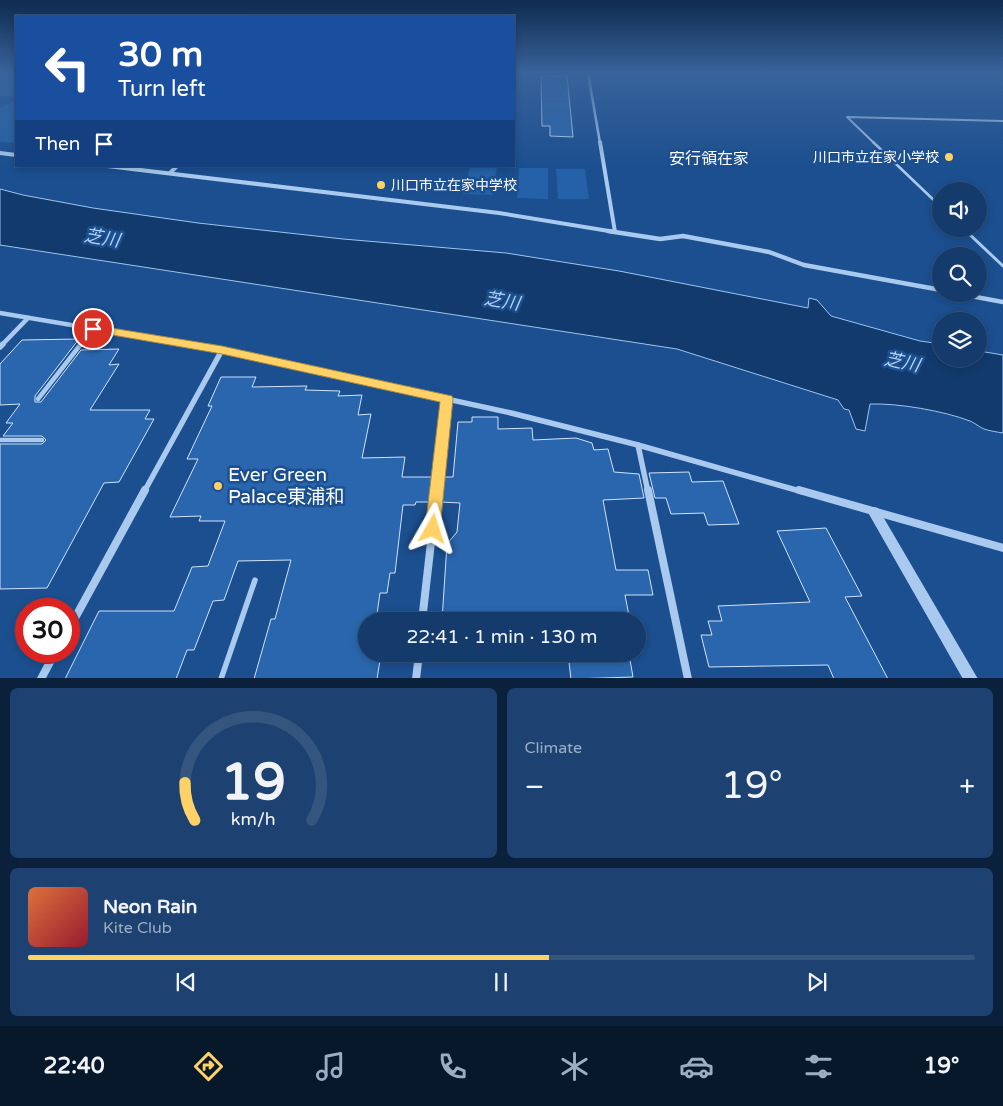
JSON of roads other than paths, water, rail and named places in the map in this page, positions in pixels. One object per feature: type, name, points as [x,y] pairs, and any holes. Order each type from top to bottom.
[{"type":"street","points":[[593,105],[615,232]]},
{"type":"street","points":[[0,153],[15,155]]},
{"type":"street","points":[[116,167],[499,214],[660,239],[683,236],[769,252],[804,265],[932,288]]},
{"type":"street","points":[[170,173],[176,167]]},
{"type":"street","points":[[987,299],[1003,302]]},
{"type":"street","points":[[0,313],[222,350],[447,399],[638,445],[1003,548]]},
{"type":"street","points":[[0,347],[28,318]]},
{"type":"street","points":[[80,609],[222,350]]},
{"type":"street","points":[[423,612],[447,399]]},
{"type":"street","points":[[638,445],[688,678]]},
{"type":"street","points":[[874,512],[971,678]]},
{"type":"street","points":[[416,678],[418,662]]},
{"type":"street","points":[[42,678],[50,663]]},
{"type":"lane","points":[[932,198],[847,117],[1003,121]]},
{"type":"lane","points":[[972,237],[1003,266]]},
{"type":"lane","points":[[38,399],[93,329]]},
{"type":"lane","points":[[0,440],[42,440]]},
{"type":"lane","points":[[221,678],[255,580]]},
{"type":"water","name":"芝川","points":[[0,189],[93,208],[198,223],[343,239],[506,253],[619,271],[808,308],[809,298],[817,300],[831,316],[932,343],[932,367],[987,367],[987,352],[1003,355],[1003,433],[984,429],[970,421],[947,414],[907,406],[881,404],[870,404],[865,431],[856,429],[849,410],[844,409],[838,400],[677,349],[0,245]]},
{"type":"place","name":"川口市立在家小学校","points":[[949,157]]},
{"type":"place","name":"川口市立在家中学校","points":[[381,185]]},
{"type":"place","name":"Ever Green Palace東浦和","points":[[218,486]]},
{"type":"district","name":"安行領在家","points":[[709,159]]}]
